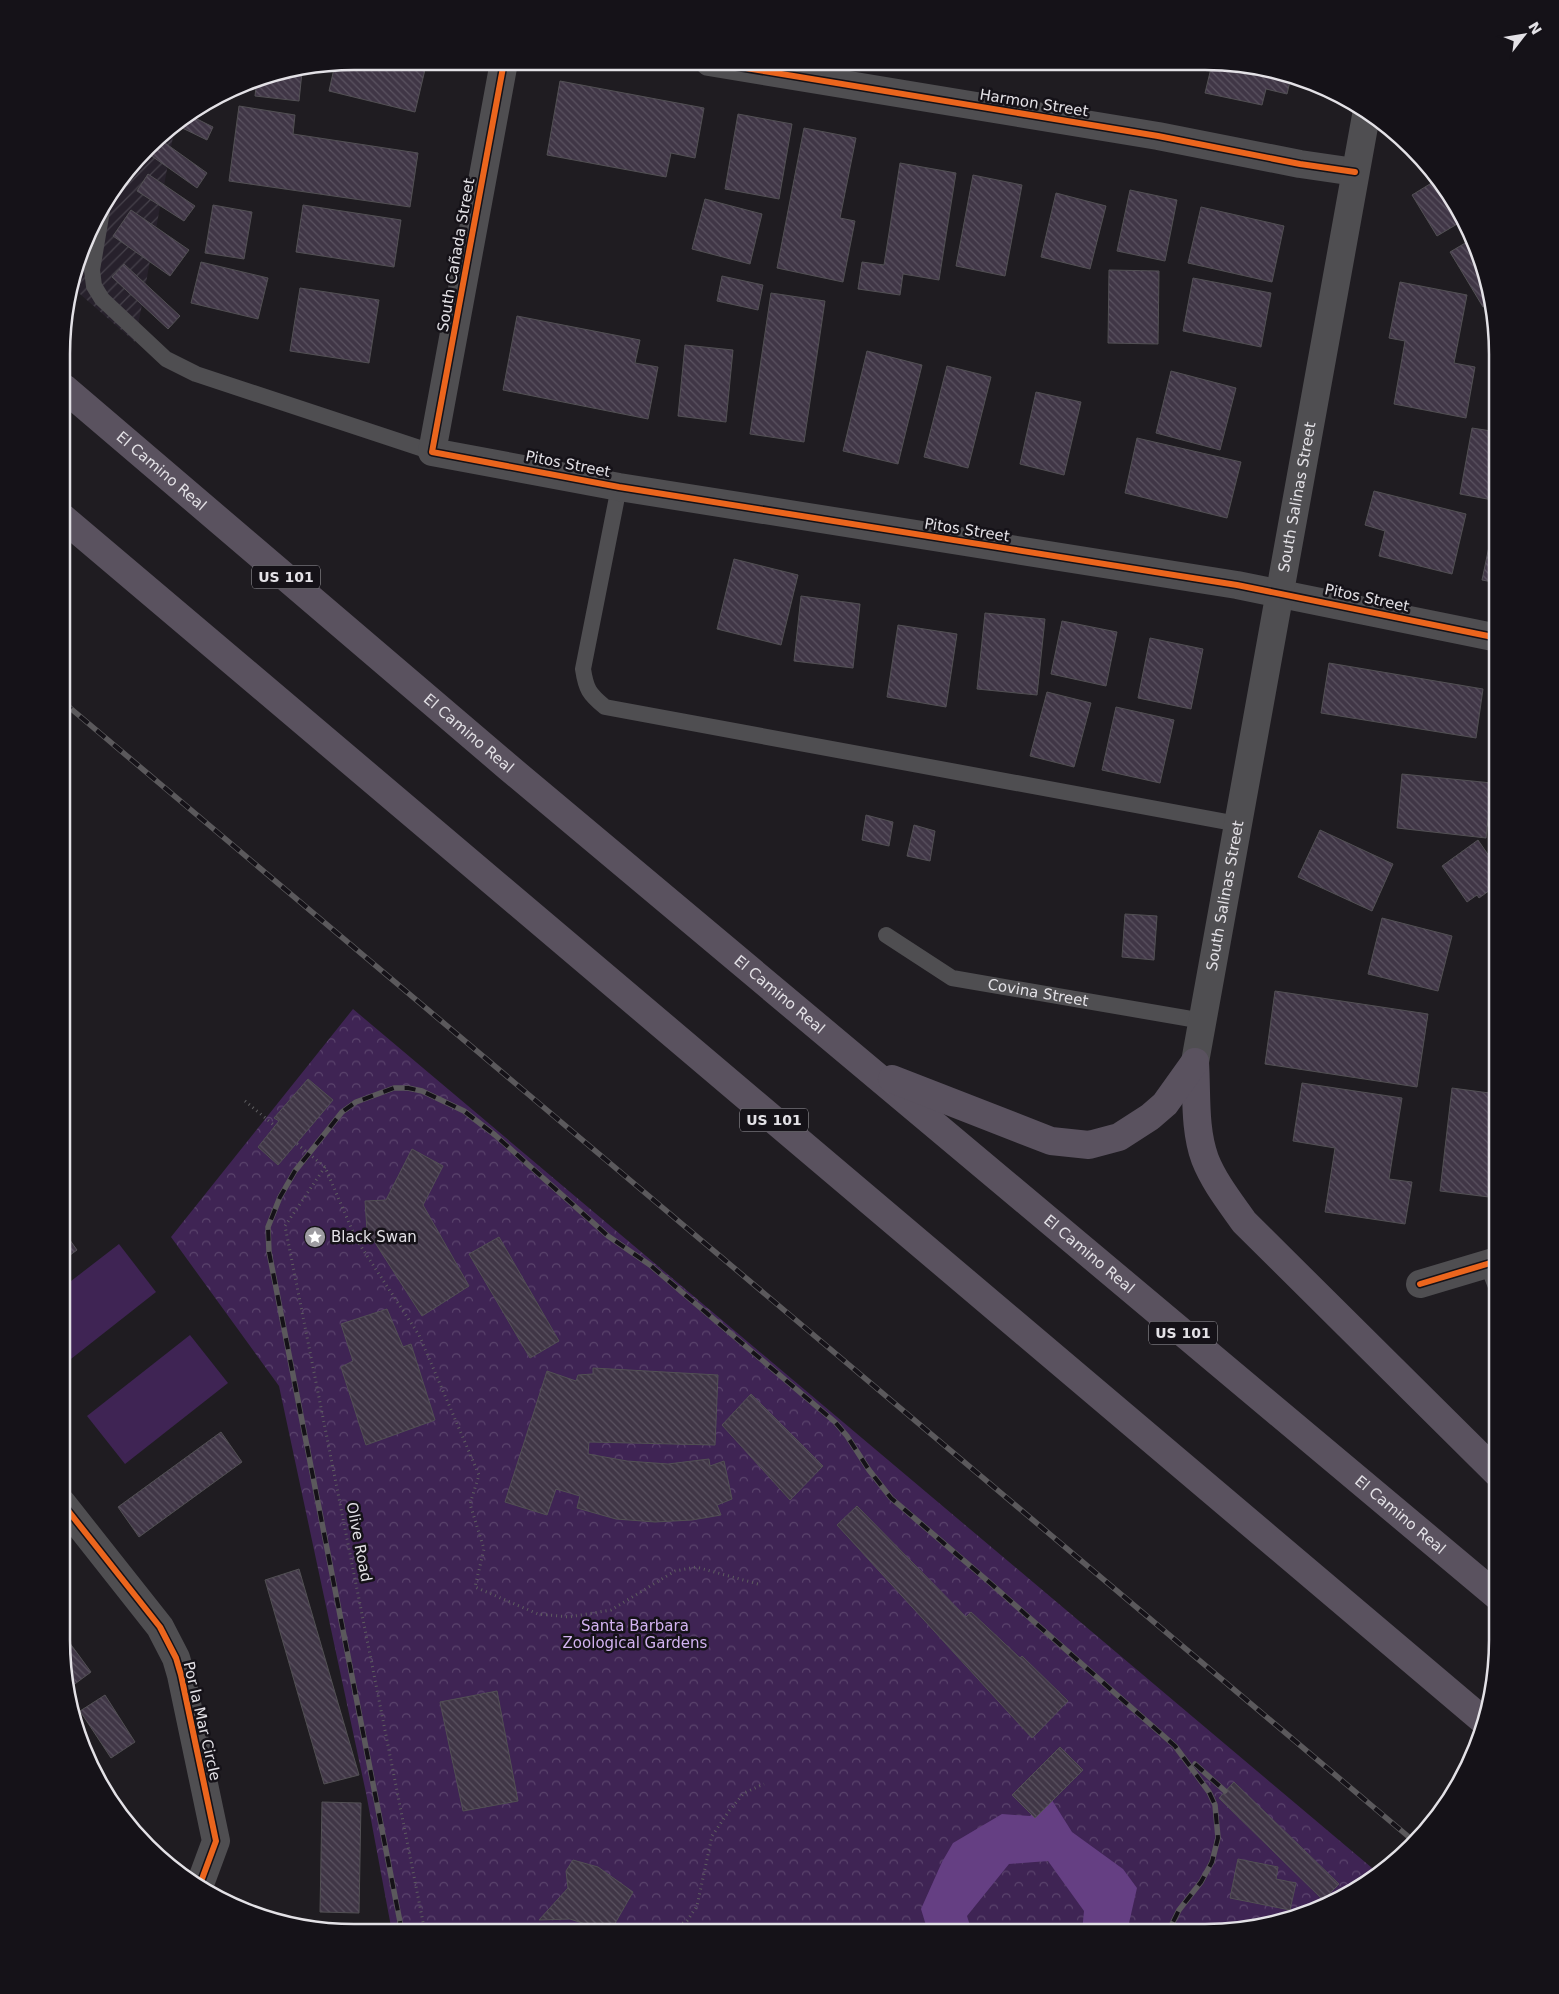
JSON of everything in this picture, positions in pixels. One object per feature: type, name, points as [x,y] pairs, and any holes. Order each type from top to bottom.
[{"type":"highway","name":"El Camino Real","points":[[70,393],[508,767],[1489,1589]]},
{"type":"highway","name":"US 101","points":[[70,524],[1478,1716]]},
{"type":"highway","points":[[869,1070],[1051,1141],[1089,1145],[1119,1136],[1150,1117],[1165,1104],[1195,1062]]},
{"type":"highway","points":[[1195,1062],[1198,1122],[1205,1158],[1223,1194],[1244,1222],[1489,1465]]},
{"type":"street","name":"South Cañada Street","points":[[432,452],[503,70]]},
{"type":"street","name":"Harmon Street","points":[[758,70],[1158,136],[1300,164],[1355,172]]},
{"type":"street","name":"South Salinas Street","points":[[1195,1062],[1365,120]]},
{"type":"street","name":"Pitos Street","points":[[432,452],[619,487],[1280,592],[1489,636]]},
{"type":"street","points":[[1420,1284],[1489,1264]]},
{"type":"street","name":"Por la Mar Circle","points":[[70,1513],[160,1627],[176,1658],[216,1841],[202,1880]]},
{"type":"lane","points":[[99,228],[92,270],[94,286],[102,299],[166,359],[196,374],[432,452]]},
{"type":"lane","points":[[619,487],[583,668],[585,685],[591,696],[605,707],[1238,824]]},
{"type":"lane","name":"Covina Street","points":[[886,935],[952,978],[1203,1021]]},
{"type":"path","points":[[245,1101],[274,1126]]},
{"type":"path","points":[[297,1144],[325,1168],[356,1239],[419,1334],[480,1475],[470,1504],[484,1550],[475,1588],[538,1614],[569,1617],[611,1610],[675,1571],[696,1567],[758,1584]]},
{"type":"path","points":[[681,1924],[687,1921],[697,1906],[712,1836],[744,1793],[764,1784]]},
{"type":"shaded area","points":[[173,135],[135,342],[77,291],[92,245],[108,212],[140,167]]},
{"type":"shaded area","points":[[1050,1797],[1072,1832],[1123,1869],[1137,1888],[1129,1924],[1083,1924],[1084,1911],[1048,1861],[1009,1864],[967,1916],[970,1924],[926,1924],[921,1909],[942,1862],[953,1843],[1002,1814],[1030,1816]]},
{"type":"green space","name":"Santa Barbara Zoological Gardens","points":[[353,1009],[1373,1869],[1347,1886],[1314,1902],[1261,1919],[1242,1922],[1205,1924],[391,1924],[366,1793],[279,1386],[171,1237]]},
{"type":"green space","points":[[119,1244],[156,1292],[70,1360],[70,1282]]},
{"type":"green space","points":[[190,1335],[228,1383],[125,1464],[87,1416]]},
{"type":"building","points":[[425,70],[415,112],[329,91],[333,71]]},
{"type":"building","points":[[1210,70],[1261,75],[1290,83],[1287,94],[1266,89],[1262,105],[1205,93]]},
{"type":"building","points":[[302,74],[299,101],[255,96],[256,88]]},
{"type":"building","points":[[560,81],[704,108],[695,158],[671,153],[666,177],[547,155]]},
{"type":"building","points":[[239,106],[295,115],[293,134],[418,153],[410,207],[229,181]]},
{"type":"building","points":[[738,114],[792,124],[779,199],[725,189]]},
{"type":"building","points":[[196,118],[213,127],[207,140],[182,128]]},
{"type":"building","points":[[804,128],[856,138],[840,218],[855,221],[843,282],[777,268]]},
{"type":"building","points":[[164,143],[207,173],[197,188],[151,155]]},
{"type":"building","points":[[900,163],[956,173],[939,280],[903,274],[900,295],[858,289],[862,262],[884,265]]},
{"type":"building","points":[[148,174],[195,206],[184,221],[137,191]]},
{"type":"building","points":[[973,175],[1022,185],[1005,276],[956,266]]},
{"type":"building","points":[[1431,183],[1458,224],[1437,236],[1412,195]]},
{"type":"building","points":[[1130,190],[1177,200],[1165,261],[1117,251]]},
{"type":"building","points":[[1056,193],[1106,206],[1090,269],[1041,257]]},
{"type":"building","points":[[705,199],[762,214],[750,264],[692,249]]},
{"type":"building","points":[[213,205],[252,212],[244,259],[205,253]]},
{"type":"building","points":[[303,205],[401,220],[394,267],[296,252]]},
{"type":"building","points":[[1201,207],[1284,226],[1272,282],[1188,263]]},
{"type":"building","points":[[131,210],[189,250],[170,276],[113,236]]},
{"type":"building","points":[[1466,243],[1474,263],[1485,306],[1483,307],[1450,252]]},
{"type":"building","points":[[201,262],[268,278],[258,319],[191,303]]},
{"type":"building","points":[[124,264],[180,316],[168,329],[112,277]]},
{"type":"building","points":[[1109,270],[1159,271],[1158,344],[1108,343]]},
{"type":"building","points":[[722,276],[763,285],[758,310],[717,301]]},
{"type":"building","points":[[1193,278],[1271,293],[1261,347],[1183,331]]},
{"type":"building","points":[[1400,282],[1467,295],[1454,363],[1475,367],[1466,418],[1394,404],[1405,341],[1389,338]]},
{"type":"building","points":[[300,288],[379,300],[369,363],[290,351]]},
{"type":"building","points":[[771,293],[825,301],[804,442],[750,434]]},
{"type":"building","points":[[517,316],[640,340],[635,363],[658,367],[648,419],[503,390]]},
{"type":"building","points":[[685,345],[733,350],[726,422],[678,416]]},
{"type":"building","points":[[867,351],[922,365],[898,464],[843,451]]},
{"type":"building","points":[[947,366],[991,377],[968,468],[924,457]]},
{"type":"building","points":[[1171,371],[1236,388],[1220,450],[1156,433]]},
{"type":"building","points":[[1036,392],[1081,402],[1064,475],[1020,464]]},
{"type":"building","points":[[1472,428],[1489,431],[1489,499],[1460,494]]},
{"type":"building","points":[[1137,438],[1241,462],[1227,518],[1125,493]]},
{"type":"building","points":[[1374,491],[1466,514],[1452,574],[1379,556],[1385,531],[1365,525]]},
{"type":"building","points":[[1489,547],[1489,581],[1482,580]]},
{"type":"building","points":[[734,559],[798,575],[781,645],[717,629]]},
{"type":"building","points":[[801,596],[860,604],[853,668],[794,661]]},
{"type":"building","points":[[985,613],[1045,619],[1037,695],[977,689]]},
{"type":"building","points":[[1062,621],[1117,632],[1106,686],[1051,674]]},
{"type":"building","points":[[898,625],[957,634],[946,707],[887,697]]},
{"type":"building","points":[[1150,638],[1203,649],[1191,709],[1138,698]]},
{"type":"building","points":[[1329,663],[1483,689],[1476,738],[1321,713]]},
{"type":"building","points":[[1047,692],[1091,703],[1074,767],[1030,756]]},
{"type":"building","points":[[1116,707],[1174,720],[1160,783],[1102,770]]},
{"type":"building","points":[[1402,774],[1489,783],[1489,810],[1486,838],[1397,828]]},
{"type":"building","points":[[866,815],[893,822],[889,846],[862,840]]},
{"type":"building","points":[[914,825],[935,831],[930,861],[907,856]]},
{"type":"building","points":[[1320,830],[1393,864],[1372,911],[1298,877]]},
{"type":"building","points":[[1478,840],[1489,856],[1489,891],[1479,898],[1477,895],[1467,902],[1442,866]]},
{"type":"building","points":[[1125,914],[1157,916],[1154,960],[1122,957]]},
{"type":"building","points":[[1382,918],[1452,936],[1438,991],[1368,974]]},
{"type":"building","points":[[1275,991],[1428,1014],[1417,1087],[1265,1064]]},
{"type":"building","points":[[308,1079],[333,1100],[278,1165],[258,1147],[279,1121],[274,1118]]},
{"type":"building","points":[[1302,1083],[1402,1098],[1389,1179],[1412,1182],[1405,1224],[1325,1212],[1335,1148],[1293,1141]]},
{"type":"building","points":[[1452,1088],[1489,1093],[1489,1197],[1440,1191]]},
{"type":"building","points":[[412,1149],[443,1166],[423,1205],[469,1286],[422,1316],[367,1230],[365,1201],[386,1200]]},
{"type":"building","points":[[499,1237],[559,1341],[530,1358],[469,1254]]},
{"type":"building","points":[[70,1240],[77,1250],[70,1255]]},
{"type":"building","points":[[387,1309],[403,1347],[411,1344],[435,1420],[366,1445],[341,1367],[353,1361],[341,1324]]},
{"type":"building","points":[[593,1368],[718,1375],[715,1445],[589,1442],[588,1454],[627,1461],[668,1464],[709,1459],[710,1466],[724,1461],[732,1499],[717,1505],[721,1515],[692,1520],[655,1522],[616,1519],[577,1508],[580,1496],[556,1489],[547,1515],[505,1502],[547,1371],[576,1381],[578,1375],[593,1374]]},
{"type":"building","points":[[751,1394],[823,1466],[790,1500],[722,1425]]},
{"type":"building","points":[[221,1432],[242,1462],[139,1537],[118,1507]]},
{"type":"building","points":[[857,1506],[966,1617],[971,1612],[1020,1658],[1022,1656],[1068,1701],[1032,1738],[837,1525]]},
{"type":"building","points":[[299,1569],[359,1775],[324,1784],[265,1580]]},
{"type":"building","points":[[70,1644],[91,1672],[73,1685]]},
{"type":"building","points":[[497,1691],[518,1801],[463,1811],[440,1702]]},
{"type":"building","points":[[105,1695],[135,1742],[111,1758],[80,1711]]},
{"type":"building","points":[[1060,1747],[1083,1770],[1035,1818],[1012,1795]]},
{"type":"building","points":[[1234,1782],[1339,1884],[1322,1899],[1219,1798]]},
{"type":"building","points":[[322,1802],[361,1803],[359,1913],[320,1912]]},
{"type":"building","points":[[1238,1859],[1278,1867],[1276,1879],[1296,1883],[1290,1910],[1230,1898]]},
{"type":"building","points":[[573,1860],[598,1867],[633,1892],[615,1924],[585,1924],[570,1919],[539,1920],[568,1888],[566,1871]]},
{"type":"railway","points":[[70,708],[1409,1837]]},
{"type":"railway","points":[[400,1924],[269,1252],[268,1227],[280,1197],[295,1171],[342,1112],[356,1102],[394,1088],[422,1091],[464,1111],[495,1135],[608,1236],[650,1265],[835,1422],[891,1498],[1175,1746],[1209,1792],[1215,1805],[1218,1838],[1212,1862],[1201,1882],[1179,1910],[1172,1924]]},
{"type":"railway","points":[[1195,1764],[1225,1791]]},
{"type":"cycle path","points":[[503,70],[432,452],[619,487],[1237,585],[1489,636]]},
{"type":"cycle path","points":[[758,70],[1158,136],[1300,164],[1355,172]]},
{"type":"cycle path","points":[[1420,1284],[1489,1263]]},
{"type":"cycle path","points":[[70,1513],[160,1627],[176,1658],[216,1841],[202,1880]]},
{"type":"place","name":"Black Swan","points":[[315,1237]]}]
